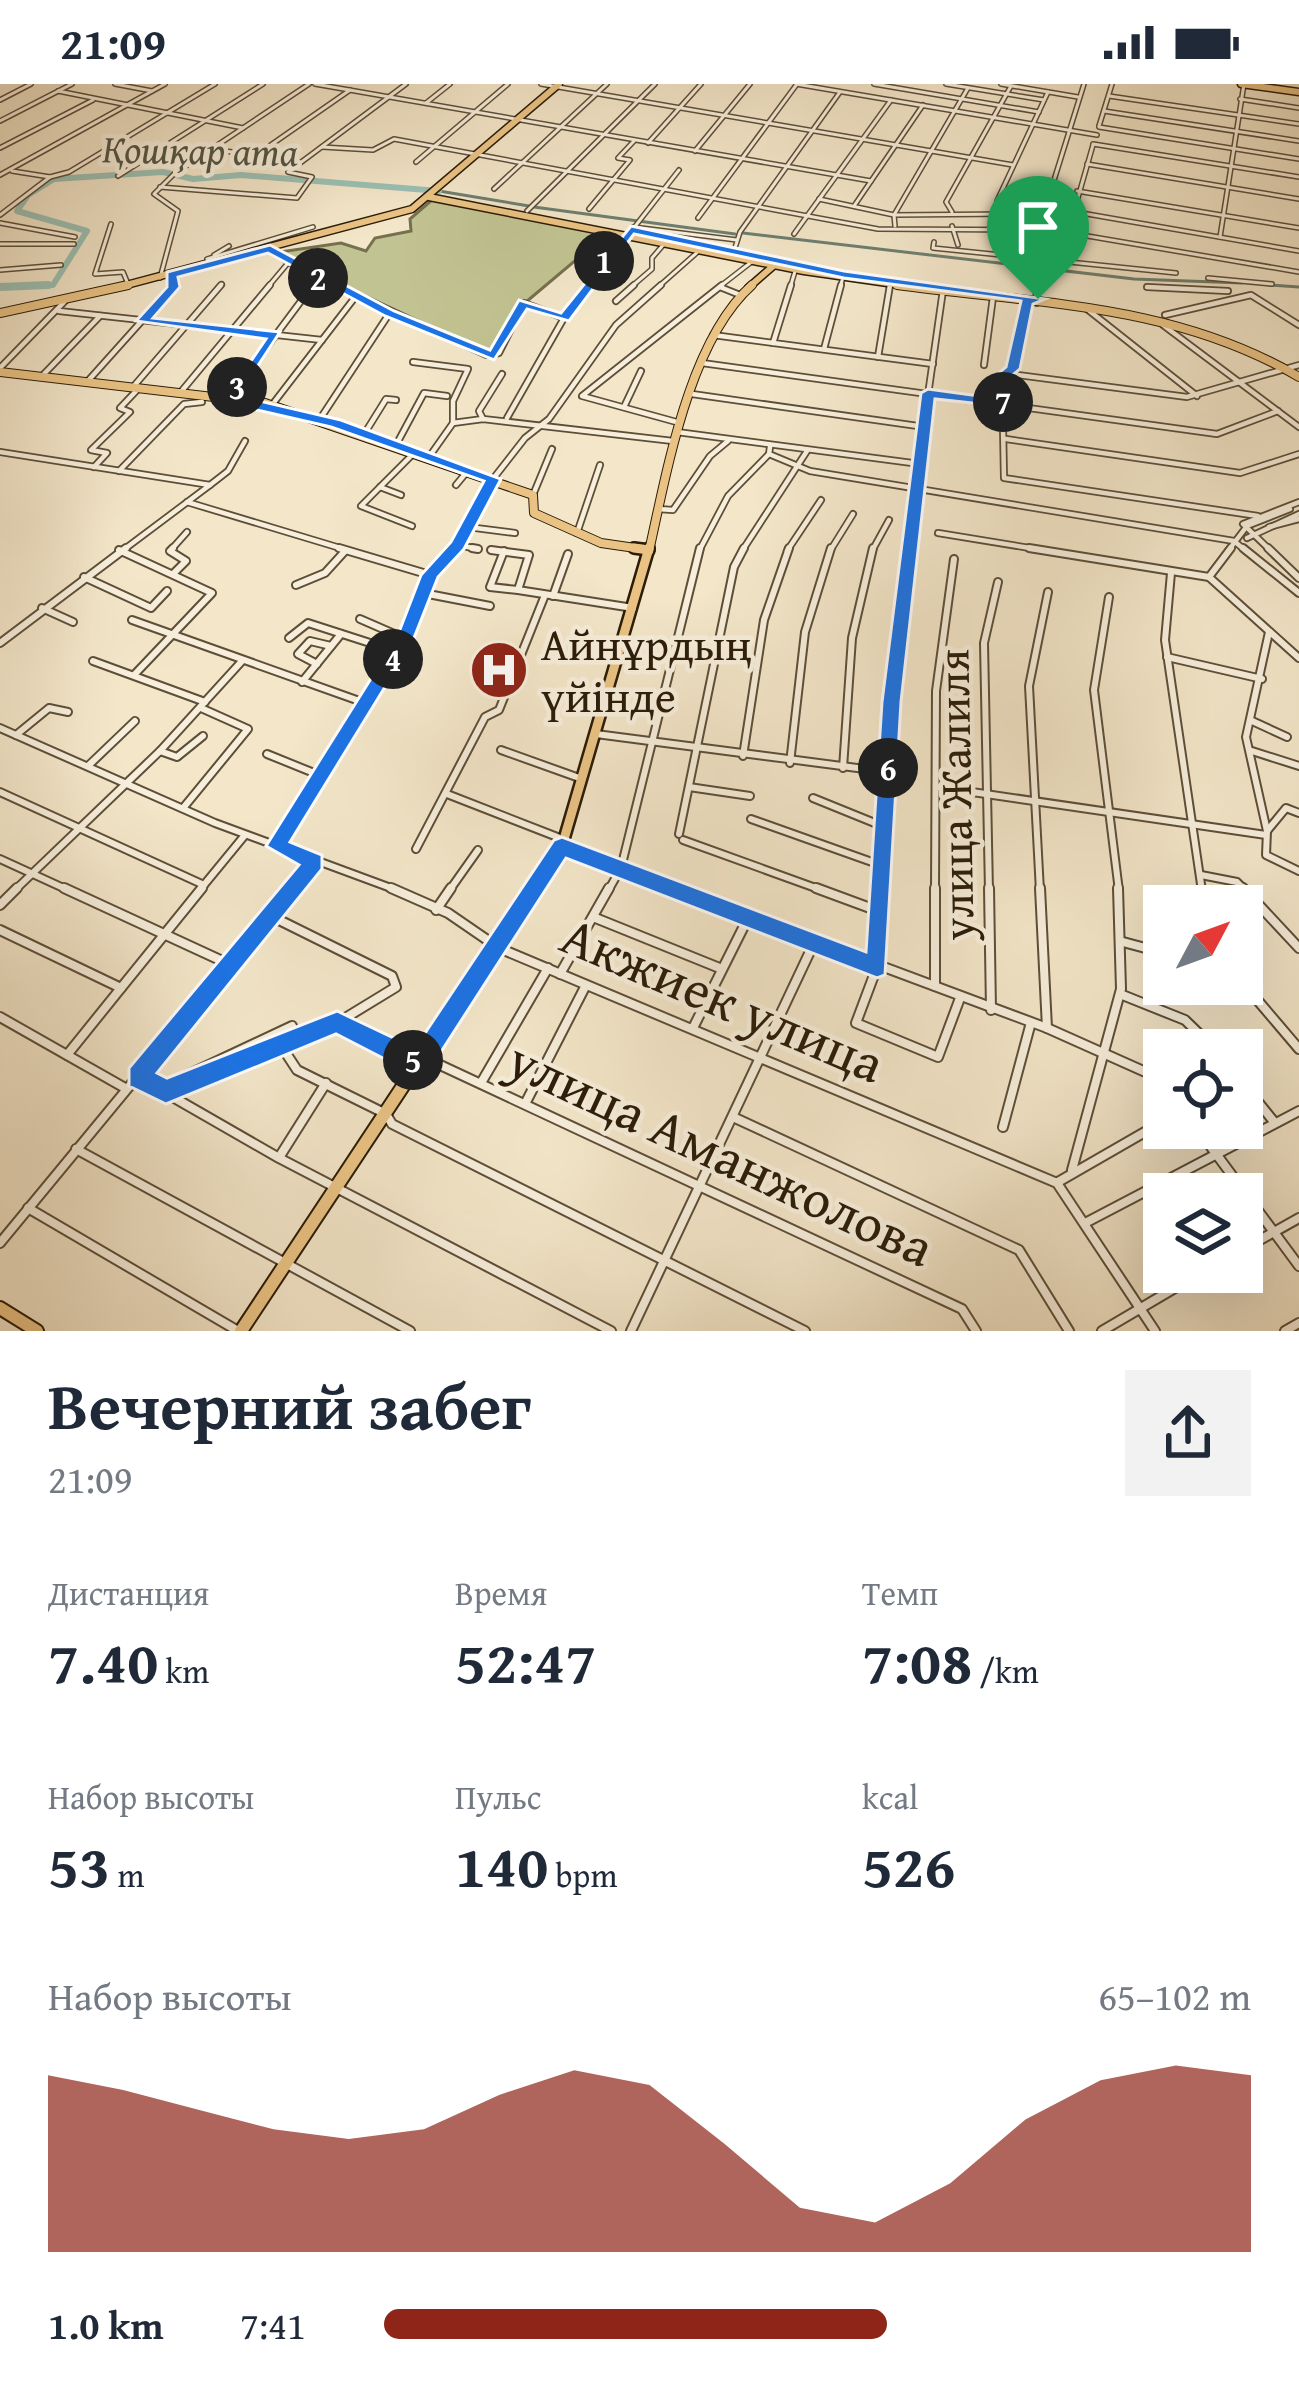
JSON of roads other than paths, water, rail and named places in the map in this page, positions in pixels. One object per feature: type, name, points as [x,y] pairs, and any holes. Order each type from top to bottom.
[{"type":"main road","points":[[1243,84],[1299,91]]},
{"type":"main road","points":[[1262,84],[1299,91]]},
{"type":"main road","points":[[2,314],[171,275],[405,212],[435,193],[556,85]]},
{"type":"main road","points":[[435,193],[890,285],[1184,323]]},
{"type":"main road","points":[[435,193],[843,277],[1165,315],[1295,369]]},
{"type":"main road","points":[[2,314],[269,248]]},
{"type":"main road","points":[[240,1331],[499,948],[563,843],[649,550],[677,432],[702,363],[727,307],[777,263]]},
{"type":"main road","points":[[0,370],[272,405],[533,495],[534,513],[601,543],[649,550]]},
{"type":"main road","points":[[0,1309],[37,1331]]},
{"type":"street","points":[[0,100],[31,84]]},
{"type":"street","points":[[0,121],[72,84]]},
{"type":"street","points":[[115,84],[154,91]]},
{"type":"street","points":[[0,175],[166,84]]},
{"type":"street","points":[[0,215],[50,177],[69,172],[215,84]]},
{"type":"street","points":[[118,176],[263,84]]},
{"type":"street","points":[[160,277],[178,211],[155,196],[160,187],[312,84],[872,181]]},
{"type":"street","points":[[160,187],[297,198],[312,177],[288,172],[406,84]]},
{"type":"street","points":[[416,162],[508,84]]},
{"type":"street","points":[[541,84],[1013,165]]},
{"type":"street","points":[[494,189],[607,84]]},
{"type":"street","points":[[527,211],[656,84]]},
{"type":"street","points":[[647,143],[701,84]]},
{"type":"street","points":[[695,151],[750,84]]},
{"type":"street","points":[[698,218],[796,84],[1069,130],[1299,159]]},
{"type":"street","points":[[874,84],[1039,112]]},
{"type":"street","points":[[946,84],[1044,100]]},
{"type":"street","points":[[1001,84],[1078,97]]},
{"type":"street","points":[[1038,301],[1032,262],[1038,230],[1084,84]]},
{"type":"street","points":[[1059,264],[1070,211],[1112,84]]},
{"type":"street","points":[[1220,237],[1243,84]]},
{"type":"street","points":[[426,103],[447,86],[460,90]]},
{"type":"street","points":[[953,214],[946,202],[1011,86]]},
{"type":"street","points":[[895,226],[894,214],[968,88]]},
{"type":"street","points":[[266,149],[350,90]]},
{"type":"street","points":[[58,91],[245,128]]},
{"type":"street","points":[[734,251],[756,208],[840,92]]},
{"type":"street","points":[[1016,227],[1005,202],[997,200],[1048,92]]},
{"type":"street","points":[[1108,96],[1299,124]]},
{"type":"street","points":[[0,148],[96,98]]},
{"type":"street","points":[[1240,99],[1299,108]]},
{"type":"street","points":[[794,234],[891,100]]},
{"type":"street","points":[[854,206],[923,105]]},
{"type":"street","points":[[1104,111],[1299,141]]},
{"type":"street","points":[[322,147],[373,150],[394,140],[878,229],[1000,226],[1038,230]]},
{"type":"street","points":[[589,209],[630,160],[618,158],[634,140]]},
{"type":"street","points":[[1093,144],[1299,177]]},
{"type":"street","points":[[211,150],[251,154]]},
{"type":"street","points":[[1087,164],[1299,200]]},
{"type":"street","points":[[616,165],[624,167]]},
{"type":"street","points":[[8,170],[50,177]]},
{"type":"street","points":[[507,418],[564,318],[679,170]]},
{"type":"street","points":[[245,194],[253,184]]},
{"type":"street","points":[[1078,189],[1299,226]]},
{"type":"street","points":[[819,199],[894,214],[1010,214]]},
{"type":"street","points":[[1070,211],[1299,250]]},
{"type":"street","points":[[0,224],[75,240],[0,244]]},
{"type":"street","points":[[111,224],[95,274],[121,272],[128,284]]},
{"type":"street","points":[[952,226],[958,245]]},
{"type":"street","points":[[1000,226],[1004,248]]},
{"type":"street","points":[[207,259],[314,227]]},
{"type":"street","points":[[631,230],[736,240]]},
{"type":"street","points":[[1064,232],[1299,272]]},
{"type":"street","points":[[616,301],[652,268],[652,258],[666,241]]},
{"type":"street","points":[[934,242],[935,249],[1032,262],[1084,267],[1090,260],[1176,273]]},
{"type":"street","points":[[189,268],[230,246]]},
{"type":"street","points":[[269,248],[287,263],[389,314],[494,356],[524,303],[564,318]]},
{"type":"street","points":[[276,846],[406,639],[430,575],[458,545],[493,479],[542,426],[616,325],[701,249]]},
{"type":"street","points":[[582,396],[754,260]]},
{"type":"street","points":[[180,393],[287,263]]},
{"type":"street","points":[[0,270],[61,265]]},
{"type":"street","points":[[773,343],[796,268]]},
{"type":"street","points":[[87,382],[173,287],[171,275]]},
{"type":"street","points":[[824,350],[843,277]]},
{"type":"street","points":[[228,399],[318,278]]},
{"type":"street","points":[[1208,278],[1272,284]]},
{"type":"street","points":[[1220,279],[1237,297]]},
{"type":"street","points":[[94,467],[107,453],[91,450],[130,412],[120,408],[222,284]]},
{"type":"street","points":[[878,357],[890,285]]},
{"type":"street","points":[[720,286],[740,295]]},
{"type":"street","points":[[1147,287],[1228,291]]},
{"type":"street","points":[[943,290],[916,489],[888,772],[877,967],[857,1026],[938,1057],[960,998]]},
{"type":"street","points":[[272,405],[356,296]]},
{"type":"street","points":[[1165,315],[1254,296],[1299,326]]},
{"type":"street","points":[[984,365],[994,297]]},
{"type":"street","points":[[0,370],[67,299]]},
{"type":"street","points":[[1027,302],[1012,369],[999,391],[1004,404],[1004,478],[1258,516]]},
{"type":"street","points":[[1087,310],[1198,396]]},
{"type":"street","points":[[58,311],[322,340]]},
{"type":"street","points":[[320,419],[389,314]]},
{"type":"street","points":[[42,376],[100,316]]},
{"type":"street","points":[[1152,317],[1299,427]]},
{"type":"street","points":[[713,334],[933,364]]},
{"type":"street","points":[[413,362],[468,369],[453,401],[454,423],[428,458]]},
{"type":"street","points":[[702,363],[1217,434],[1278,411]]},
{"type":"street","points":[[1006,373],[1198,396],[1295,369]]},
{"type":"street","points":[[624,407],[641,371]]},
{"type":"street","points":[[481,415],[502,374]]},
{"type":"street","points":[[395,447],[424,393],[447,396]]},
{"type":"street","points":[[568,393],[624,407],[677,432]]},
{"type":"street","points":[[692,394],[925,427]]},
{"type":"street","points":[[363,436],[386,399],[396,400]]},
{"type":"street","points":[[119,471],[184,404],[202,402]]},
{"type":"street","points":[[454,423],[481,415],[542,426],[677,432],[770,451],[920,464]]},
{"type":"street","points":[[1006,439],[1240,472],[1299,454]]},
{"type":"street","points":[[0,643],[228,471],[245,441]]},
{"type":"street","points":[[657,508],[674,510],[710,456],[728,441]]},
{"type":"street","points":[[533,495],[552,449]]},
{"type":"street","points":[[770,451],[800,468],[1238,542],[1299,593]]},
{"type":"street","points":[[560,974],[621,868],[696,556],[728,496],[770,451]]},
{"type":"street","points":[[0,452],[211,485]]},
{"type":"street","points":[[807,452],[737,559],[695,748],[681,837],[881,912]]},
{"type":"street","points":[[412,526],[361,506],[414,453]]},
{"type":"street","points":[[577,532],[600,465]]},
{"type":"street","points":[[456,485],[468,471]]},
{"type":"street","points":[[380,487],[401,495]]},
{"type":"street","points":[[743,756],[777,574],[802,519],[820,500]]},
{"type":"street","points":[[187,502],[430,575]]},
{"type":"street","points":[[1299,510],[1244,522],[1247,532],[1299,578]]},
{"type":"street","points":[[1290,523],[1299,510]]},
{"type":"street","points":[[1247,532],[1299,510]]},
{"type":"street","points":[[1209,577],[1247,532],[1299,510]]},
{"type":"street","points":[[790,763],[817,585],[832,542],[854,514]]},
{"type":"street","points":[[843,768],[863,585],[875,542],[890,520]]},
{"type":"street","points":[[1265,526],[1290,523],[1299,530]]},
{"type":"street","points":[[468,526],[514,533]]},
{"type":"street","points":[[174,573],[186,561],[170,551],[187,532]]},
{"type":"street","points":[[938,533],[1209,577],[1299,658]]},
{"type":"street","points":[[458,545],[478,549]]},
{"type":"street","points":[[119,550],[212,593],[135,674]]},
{"type":"street","points":[[296,585],[325,572],[345,550]]},
{"type":"street","points":[[491,550],[529,555],[518,590]]},
{"type":"street","points":[[504,551],[490,587],[632,608]]},
{"type":"street","points":[[416,849],[485,717],[499,710],[568,554]]},
{"type":"street","points":[[935,988],[936,691],[954,559]]},
{"type":"street","points":[[1172,573],[1167,657],[1202,885]]},
{"type":"street","points":[[84,577],[151,608],[167,591]]},
{"type":"street","name":"улица Жалиля","points":[[991,1010],[984,643],[998,582]]},
{"type":"street","points":[[1047,1028],[1030,660],[1048,592]]},
{"type":"street","points":[[423,593],[490,607]]},
{"type":"street","points":[[1072,1170],[1120,994],[1124,942],[1094,690],[1108,597]]},
{"type":"street","points":[[42,608],[74,622]]},
{"type":"street","points":[[133,620],[365,704]]},
{"type":"street","points":[[360,620],[406,639]]},
{"type":"street","points":[[289,638],[308,623],[398,652]]},
{"type":"street","points":[[1269,632],[1246,736],[1252,751],[1255,797],[1267,833],[1266,854],[1299,871]]},
{"type":"street","points":[[302,682],[341,634]]},
{"type":"street","points":[[317,664],[298,654],[313,641],[331,646]]},
{"type":"street","points":[[1167,657],[1262,679]]},
{"type":"street","points":[[93,661],[135,674],[248,729],[184,807]]},
{"type":"street","points":[[0,904],[160,751],[242,662]]},
{"type":"street","points":[[16,735],[50,708],[68,712]]},
{"type":"street","points":[[88,766],[135,721]]},
{"type":"street","points":[[1250,721],[1287,736]]},
{"type":"street","name":"Акжиек улица","points":[[0,728],[245,835],[436,910],[481,930],[499,948],[1057,1183],[1088,1222],[1155,1331]]},
{"type":"street","points":[[596,734],[790,763],[888,772]]},
{"type":"street","points":[[160,751],[176,757],[203,736]]},
{"type":"street","points":[[501,750],[582,779]]},
{"type":"street","points":[[1252,751],[1299,766]]},
{"type":"street","points":[[266,754],[320,776]]},
{"type":"street","points":[[688,787],[750,796]]},
{"type":"street","points":[[936,787],[1267,833]]},
{"type":"street","points":[[0,792],[204,885]]},
{"type":"street","points":[[447,794],[621,868],[1030,1026],[1047,1028],[1143,1075]]},
{"type":"street","points":[[813,798],[887,828]]},
{"type":"street","points":[[1267,833],[1286,808],[1299,813]]},
{"type":"street","points":[[751,819],[886,867]]},
{"type":"street","points":[[67,1055],[245,835]]},
{"type":"street","points":[[436,910],[478,850]]},
{"type":"street","points":[[0,859],[231,965]]},
{"type":"street","points":[[0,1243],[315,862]]},
{"type":"street","points":[[1201,875],[1237,882],[1299,948]]},
{"type":"street","points":[[163,1089],[337,1022],[390,994],[397,983],[271,916]]},
{"type":"street","points":[[592,917],[722,969]]},
{"type":"street","points":[[693,1028],[749,917]]},
{"type":"street","points":[[481,930],[511,929]]},
{"type":"street","points":[[0,930],[121,988]]},
{"type":"street","points":[[631,1331],[814,942]]},
{"type":"street","points":[[1124,942],[1143,947]]},
{"type":"street","points":[[481,1083],[548,968]]},
{"type":"street","points":[[525,1104],[586,985]]},
{"type":"street","points":[[1120,994],[1185,1020],[1194,1029]]},
{"type":"street","points":[[1262,1005],[1299,1049]]},
{"type":"street","points":[[0,1017],[125,1088]]},
{"type":"street","name":"улица Аманжолова","points":[[337,1022],[481,1083],[962,1309],[976,1331]]},
{"type":"street","points":[[163,1089],[292,1026]]},
{"type":"street","points":[[1004,1127],[1030,1026]]},
{"type":"street","points":[[280,1044],[298,1070],[386,1114],[392,1124],[805,1331]]},
{"type":"street","points":[[138,1077],[279,1158],[611,1331]]},
{"type":"street","points":[[279,1158],[326,1083]]},
{"type":"street","points":[[1263,1108],[1275,1123]]},
{"type":"street","points":[[1088,1222],[1299,1111]]},
{"type":"street","points":[[733,1117],[1019,1250],[1069,1331]]},
{"type":"street","points":[[1057,1183],[1143,1132]]},
{"type":"street","points":[[76,1149],[410,1331]]},
{"type":"street","points":[[1212,1149],[1299,1266]]},
{"type":"street","points":[[28,1208],[240,1331]]},
{"type":"street","points":[[1263,1238],[1299,1218]]},
{"type":"street","points":[[1102,1331],[1165,1293]]},
{"type":"street","points":[[1285,1331],[1299,1323]]},
{"type":"waterway","name":"Қошқар ата","points":[[48,285],[0,287],[53,285],[87,231],[17,211],[28,195],[54,179],[163,172],[193,179],[241,175],[439,191]]},
{"type":"waterway","points":[[439,191],[529,206]]},
{"type":"waterway","points":[[534,207],[735,234]]},
{"type":"waterway","points":[[743,233],[1134,279],[1242,283]]},
{"type":"waterway","points":[[1269,285],[1299,287]]},
{"type":"place","name":"Айнұрдың үйінде","points":[[499,670]]}]
